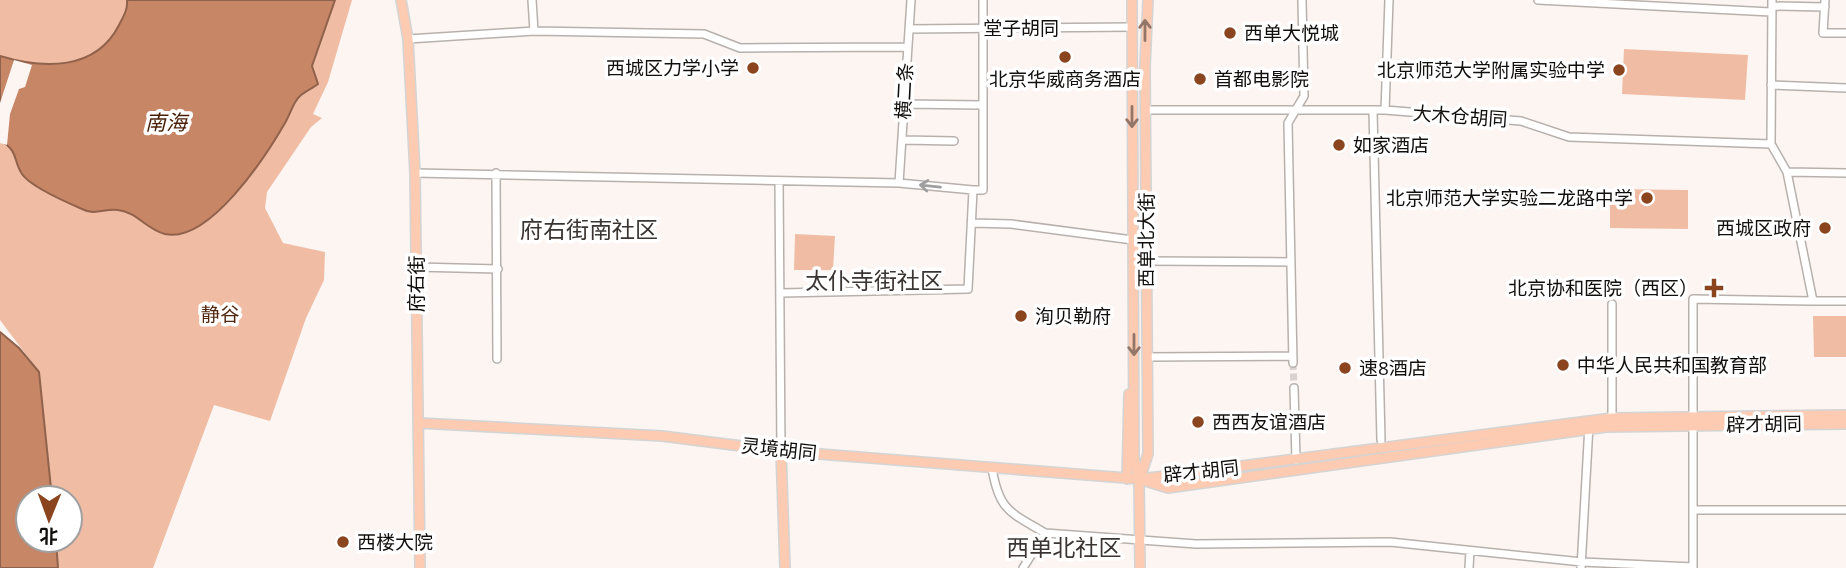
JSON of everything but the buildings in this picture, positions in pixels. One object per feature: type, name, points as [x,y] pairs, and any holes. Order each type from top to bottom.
[{"type":"main road","name":"府右街","points":[[401,0],[408,39],[415,173],[420,568]]},
{"type":"main road","name":"西单北大街","points":[[1132,0],[1134,458],[1139,479],[1140,568]]},
{"type":"main road","name":"西单北大街","points":[[1139,479],[1149,454],[1145,110],[1148,0]]},
{"type":"main road","points":[[1127,479],[1127,410],[1133,368]]},
{"type":"main road","name":"辟才胡同","points":[[1139,479],[1589,425],[1846,415]]},
{"type":"main road","name":"辟才胡同","points":[[1139,479],[1167,488],[1589,425],[1612,418],[1846,424]]},
{"type":"main road","name":"灵境胡同","points":[[419,423],[662,436],[781,450],[1139,479]]},
{"type":"main road","points":[[781,450],[785,568]]},
{"type":"street","points":[[532,0],[534,31]]},
{"type":"street","name":"横二条","points":[[899,183],[906,47],[912,0]]},
{"type":"street","points":[[415,173],[899,183],[983,190],[983,0]]},
{"type":"street","points":[[1147,357],[1293,360],[1288,123],[1304,96],[1302,0]]},
{"type":"street","points":[[1385,110],[1389,0]]},
{"type":"street","points":[[1538,0],[1772,6],[1825,3],[1823,33],[1846,33]]},
{"type":"street","points":[[1772,6],[1771,144],[1787,172],[1813,301]]},
{"type":"street","name":"堂子胡同","points":[[909,29],[1132,27]]},
{"type":"street","points":[[408,39],[534,31],[704,34],[740,47],[906,47]]},
{"type":"street","points":[[1772,85],[1846,88]]},
{"type":"street","points":[[904,104],[981,104]]},
{"type":"street","name":"大木仓胡同","points":[[1145,110],[1385,110],[1521,121],[1569,137],[1771,144]]},
{"type":"street","points":[[1373,111],[1381,440]]},
{"type":"street","points":[[902,139],[954,141]]},
{"type":"street","points":[[1787,172],[1846,173]]},
{"type":"street","points":[[496,173],[497,359]]},
{"type":"street","points":[[779,182],[781,450]]},
{"type":"street","points":[[781,293],[968,289],[973,190]]},
{"type":"street","points":[[972,223],[1011,224],[1133,240]]},
{"type":"street","points":[[1146,261],[1291,262]]},
{"type":"street","points":[[416,267],[498,268]]},
{"type":"street","points":[[992,468],[996,495],[1008,510],[1045,533],[1196,544],[1390,542],[1581,565],[1693,567],[1693,299],[1846,301]]},
{"type":"street","points":[[1612,304],[1612,418]]},
{"type":"street","points":[[1294,388],[1296,460]]},
{"type":"street","points":[[1581,565],[1589,425]]},
{"type":"street","points":[[1694,510],[1846,510]]},
{"type":"street","points":[[1023,568],[1045,533]]},
{"type":"street","points":[[1469,568],[1470,551]]},
{"type":"green space","name":"静谷","points":[[0,0],[352,0],[328,82],[313,114],[322,118],[311,127],[267,192],[265,208],[283,243],[325,252],[324,280],[306,318],[270,421],[214,405],[153,568],[58,568],[57,554],[84,554],[84,484],[51,484],[39,372],[0,320]]},
{"type":"green space","points":[[1624,49],[1748,55],[1745,100],[1622,94]]},
{"type":"green space","points":[[1610,189],[1688,190],[1688,229],[1610,228]]},
{"type":"green space","points":[[795,234],[835,236],[833,270],[794,270]]},
{"type":"green space","points":[[1813,316],[1846,316],[1846,357],[1814,357]]},
{"type":"water","name":"南海","points":[[127,0],[335,0],[312,66],[318,84],[304,93],[293,105],[264,156],[234,195],[200,226],[182,233],[159,232],[125,211],[87,211],[50,194],[26,179],[13,152],[0,140],[0,56],[50,64],[83,58],[97,51],[109,40],[124,16]]},
{"type":"water","points":[[0,332],[19,348],[39,372],[51,484],[14,484],[14,554],[57,554],[58,568],[0,568]]},
{"type":"pier","points":[[14,60],[32,65],[25,87],[19,89],[10,114],[7,145],[0,143],[0,103]]},
{"type":"tunnel","points":[[1293,363],[1294,388]]},
{"type":"place","name":"西单大悦城","points":[[1230,33]]},
{"type":"place","name":"北京华威商务酒店","points":[[1065,57]]},
{"type":"place","name":"西城区力学小学","points":[[753,68]]},
{"type":"place","name":"北京师范大学附属实验中学","points":[[1619,70]]},
{"type":"place","name":"首都电影院","points":[[1200,79]]},
{"type":"place","name":"如家酒店","points":[[1339,145]]},
{"type":"place","name":"北京师范大学实验二龙路中学","points":[[1647,198]]},
{"type":"place","name":"西城区政府","points":[[1825,228]]},
{"type":"place","name":"北京协和医院（西区）","points":[[1714,288]]},
{"type":"place","name":"洵贝勒府","points":[[1021,316]]},
{"type":"place","name":"中华人民共和国教育部","points":[[1563,365]]},
{"type":"place","name":"速8酒店","points":[[1345,368]]},
{"type":"place","name":"西西友谊酒店","points":[[1198,422]]},
{"type":"place","name":"西楼大院","points":[[343,542]]},
{"type":"district","name":"府右街南社区","points":[[589,229]]},
{"type":"district","name":"太仆寺街社区","points":[[874,280]]},
{"type":"district","name":"西单北社区","points":[[1064,547]]}]
